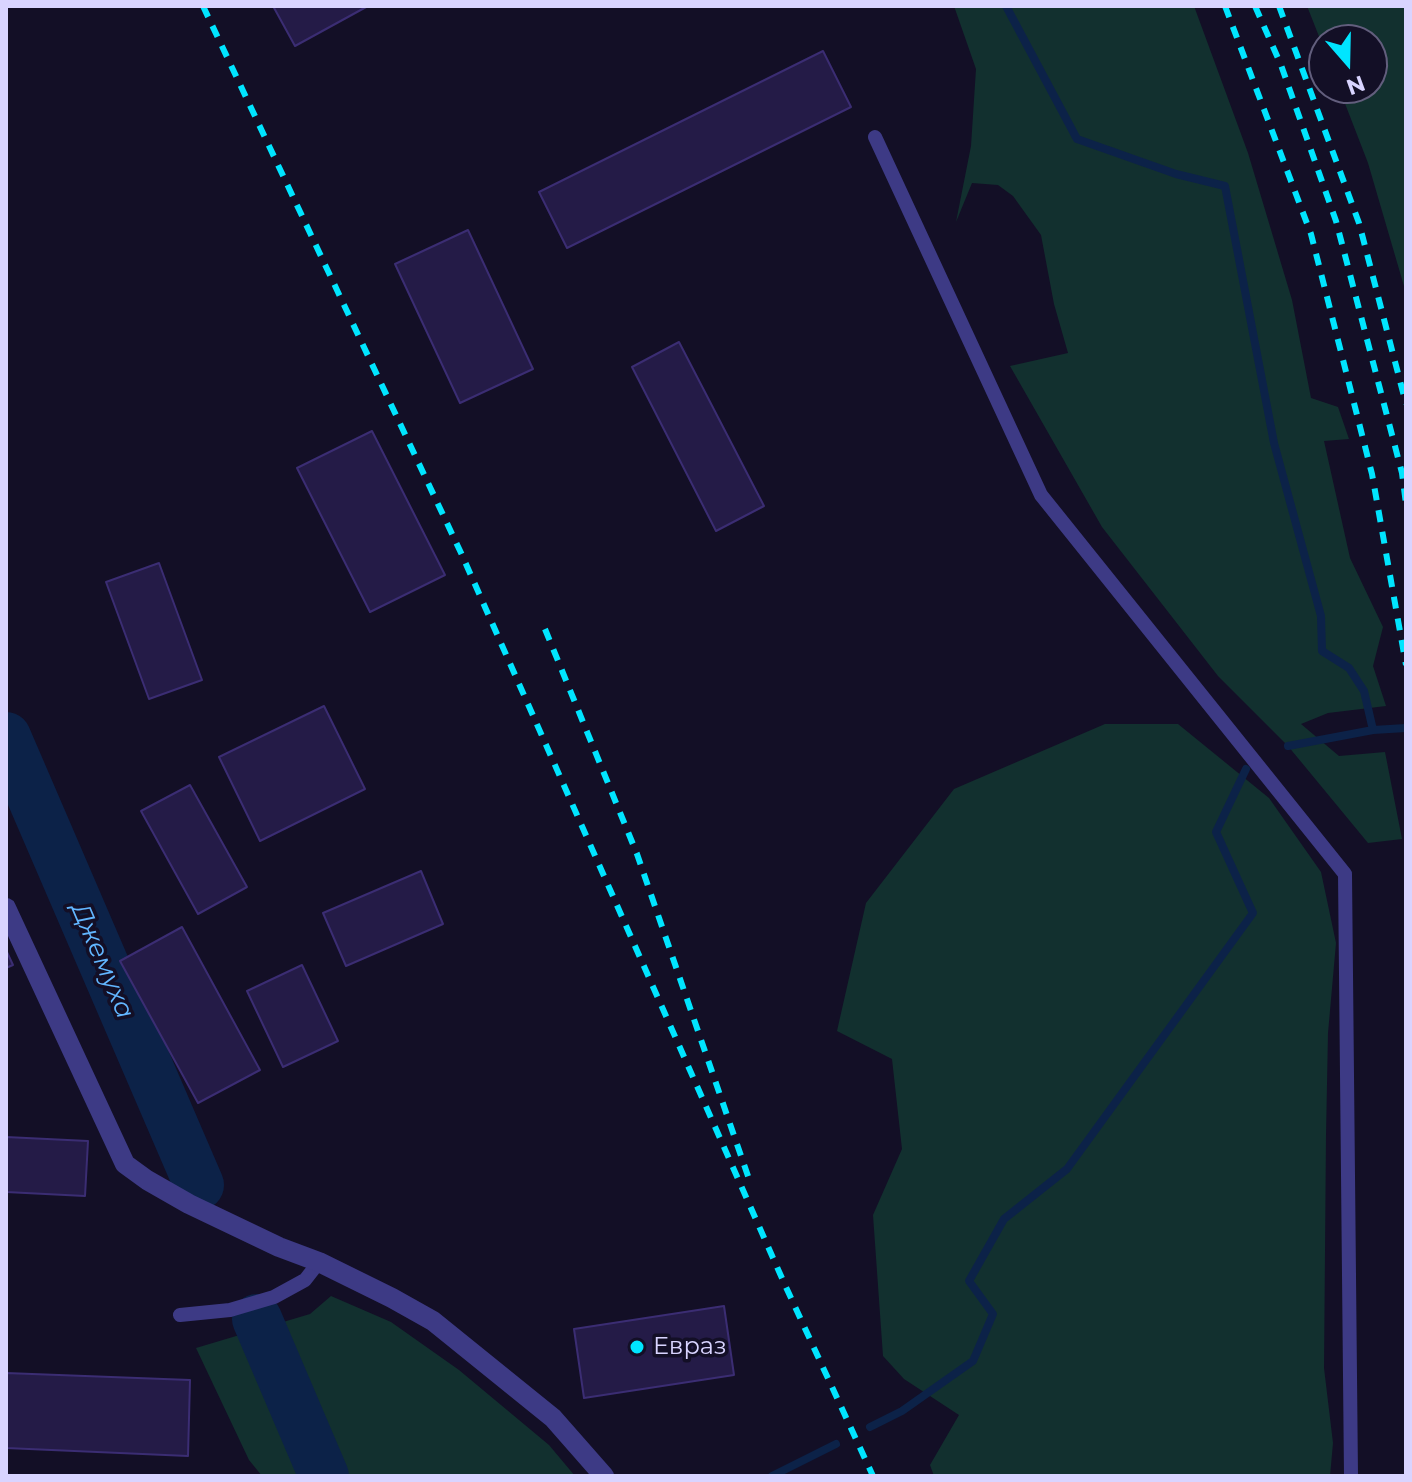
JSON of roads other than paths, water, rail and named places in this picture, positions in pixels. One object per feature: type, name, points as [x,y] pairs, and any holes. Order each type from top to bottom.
[{"type":"street","points":[[6,908],[125,1164],[189,1204],[279,1247],[319,1262],[433,1321],[553,1418],[604,1476]]},
{"type":"lane","points":[[875,137],[1041,495],[1345,874],[1351,1476]]},
{"type":"lane","points":[[180,1315],[230,1310],[274,1297],[305,1280],[319,1262]]},
{"type":"waterway","points":[[1006,6],[1077,139],[1176,174],[1225,186],[1274,443],[1321,616],[1322,651],[1349,668],[1364,691],[1373,730]]},
{"type":"waterway","points":[[1288,746],[1373,730],[1406,728]]},
{"type":"waterway","name":"Джемуха","points":[[6,737],[199,1185]]},
{"type":"waterway","points":[[870,1427],[902,1411],[973,1361],[993,1314],[969,1281],[1004,1219],[1067,1169],[1253,913],[1216,832],[1246,769]]},
{"type":"waterway","name":"Джемуха","points":[[257,1319],[324,1476]]},
{"type":"waterway","points":[[772,1476],[836,1444]]},
{"type":"railway","points":[[203,6],[462,555],[785,1285],[873,1476]]},
{"type":"railway","points":[[1225,6],[1311,234],[1372,474],[1406,665]]},
{"type":"railway","points":[[1255,6],[1281,65],[1336,221],[1402,473],[1406,504]]},
{"type":"railway","points":[[1279,6],[1359,223],[1406,404]]},
{"type":"railway","points":[[545,629],[637,854],[749,1179]]},
{"type":"place","name":"Евраз","points":[[637,1347]]}]
